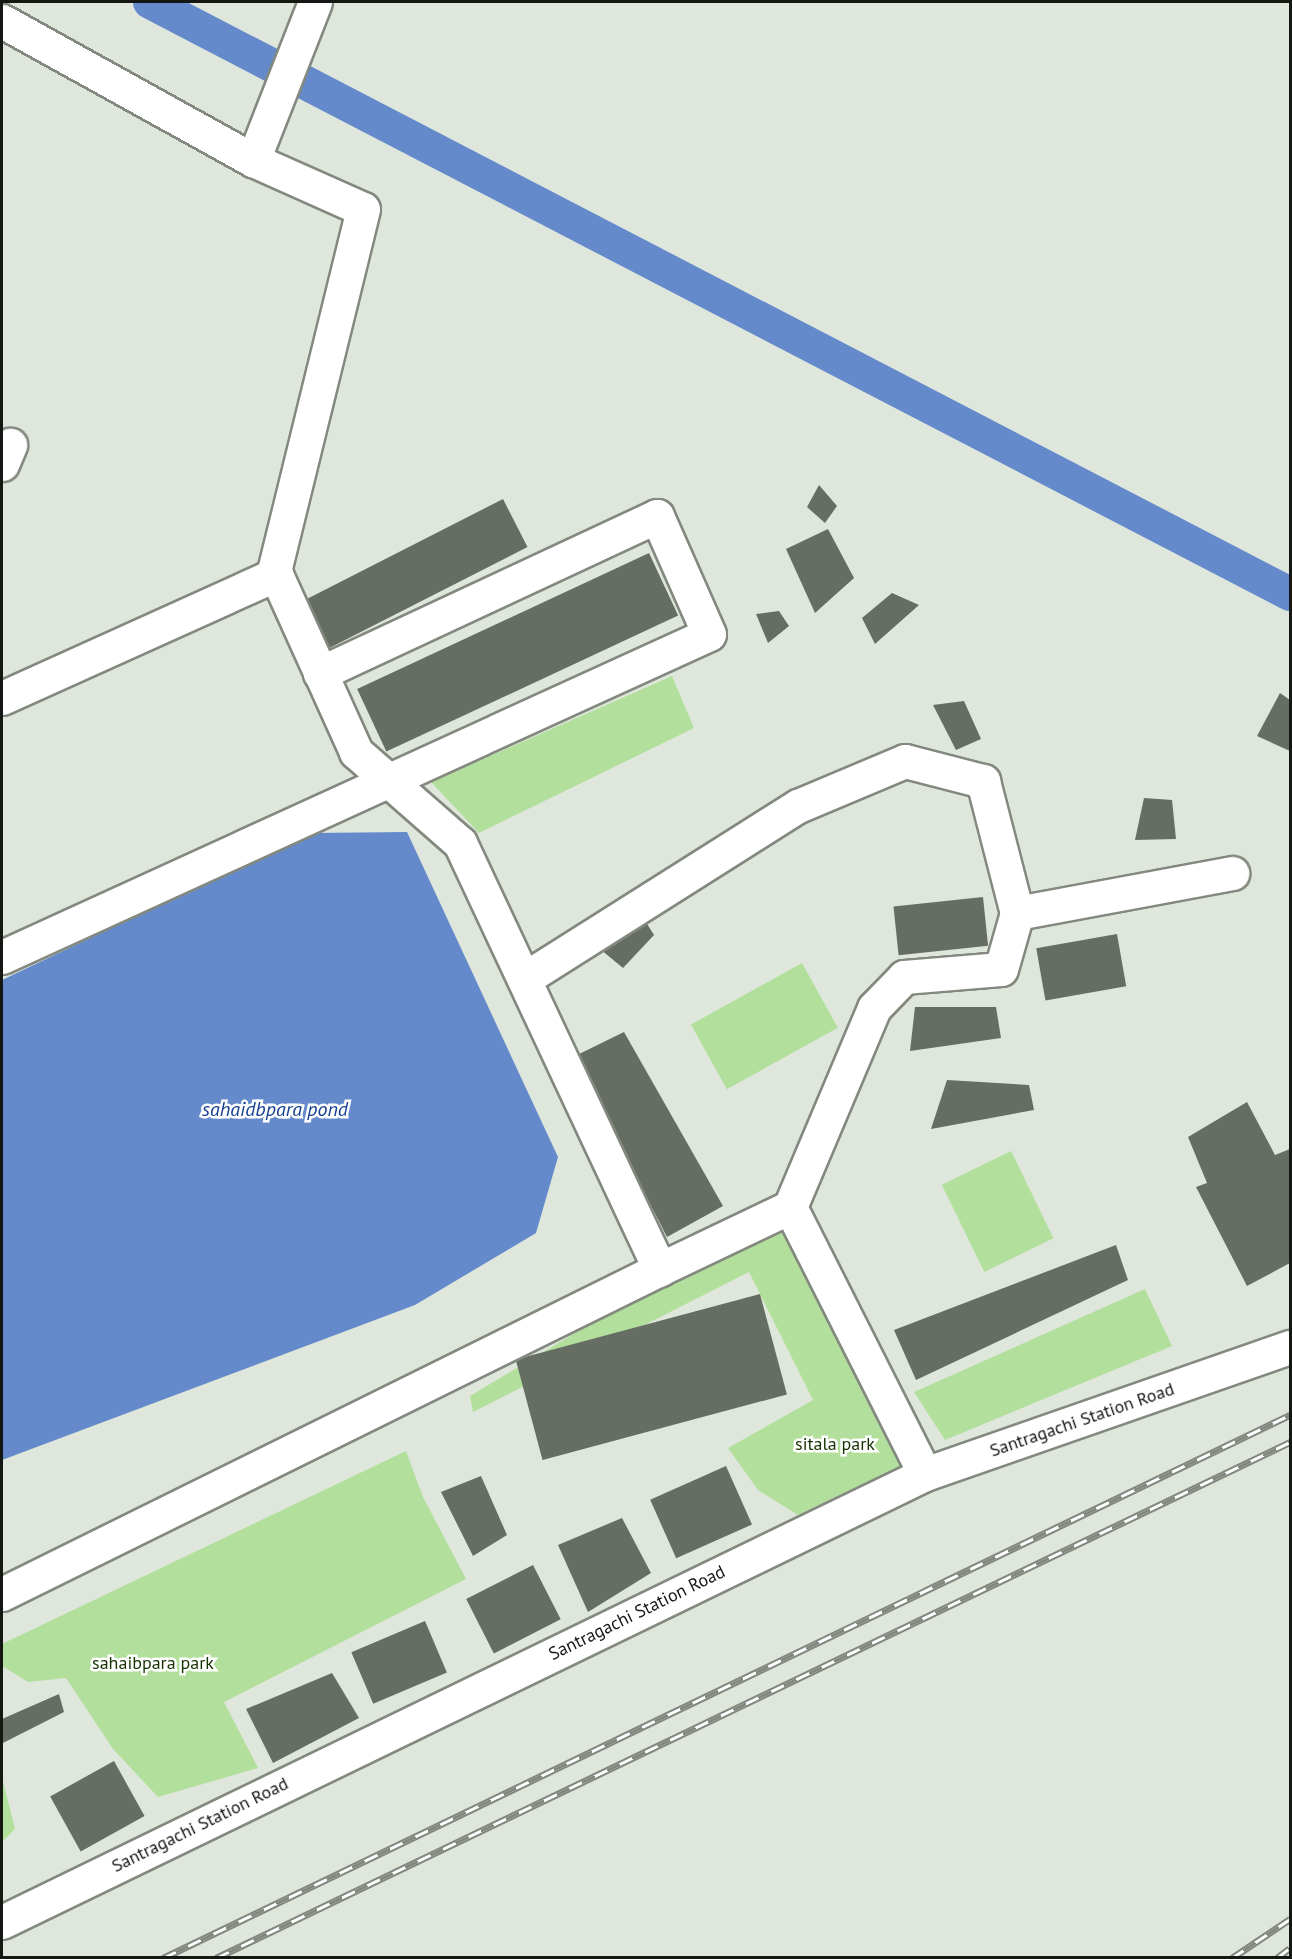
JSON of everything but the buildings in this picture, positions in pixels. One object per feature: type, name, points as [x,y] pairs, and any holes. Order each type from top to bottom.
[{"type":"street","points":[[257,150],[314,5]]},
{"type":"street","points":[[2,21],[257,150],[363,209],[276,574],[356,752],[460,843],[660,1269]]},
{"type":"street","points":[[2,957],[708,634],[657,516],[320,673]]},
{"type":"street","points":[[2,698],[276,574]]},
{"type":"street","points":[[2,1594],[660,1269],[790,1208],[874,1008],[904,977],[1000,969],[1017,913],[983,781],[905,761],[798,806],[524,979]]},
{"type":"street","points":[[1017,913],[1232,873]]},
{"type":"street","points":[[790,1208],[925,1474]]},
{"type":"street","name":"Santragachi Station Road","points":[[2,1922],[925,1474],[1290,1347]]},
{"type":"green space","points":[[672,676],[694,728],[479,833],[431,782]]},
{"type":"green space","points":[[802,963],[838,1028],[727,1089],[691,1025]]},
{"type":"green space","points":[[1011,1151],[1054,1238],[984,1272],[942,1185]]},
{"type":"green space","name":"sitala park","points":[[782,1228],[791,1251],[800,1247],[904,1464],[798,1515],[758,1490],[728,1448],[813,1400],[749,1272],[473,1412],[470,1396],[640,1294]]},
{"type":"green space","points":[[1145,1289],[1172,1346],[945,1440],[914,1392]]},
{"type":"green space","name":"sahaibpara park","points":[[406,1451],[423,1497],[466,1579],[224,1702],[258,1768],[158,1797],[113,1749],[66,1678],[28,1682],[2,1666],[2,1644]]},
{"type":"green space","points":[[2,1777],[15,1829],[2,1842]]},
{"type":"water","name":"sahaidbpara pond","points":[[407,832],[558,1157],[536,1233],[415,1305],[2,1460],[2,980],[311,833]]},
{"type":"waterway","points":[[150,2],[1290,594]]},
{"type":"railway","points":[[163,1958],[1290,1415]]},
{"type":"railway","points":[[216,1958],[1290,1442]]},
{"type":"railway","points":[[1232,1958],[1290,1919]]},
{"type":"railway","points":[[1277,1958],[1290,1948]]}]
